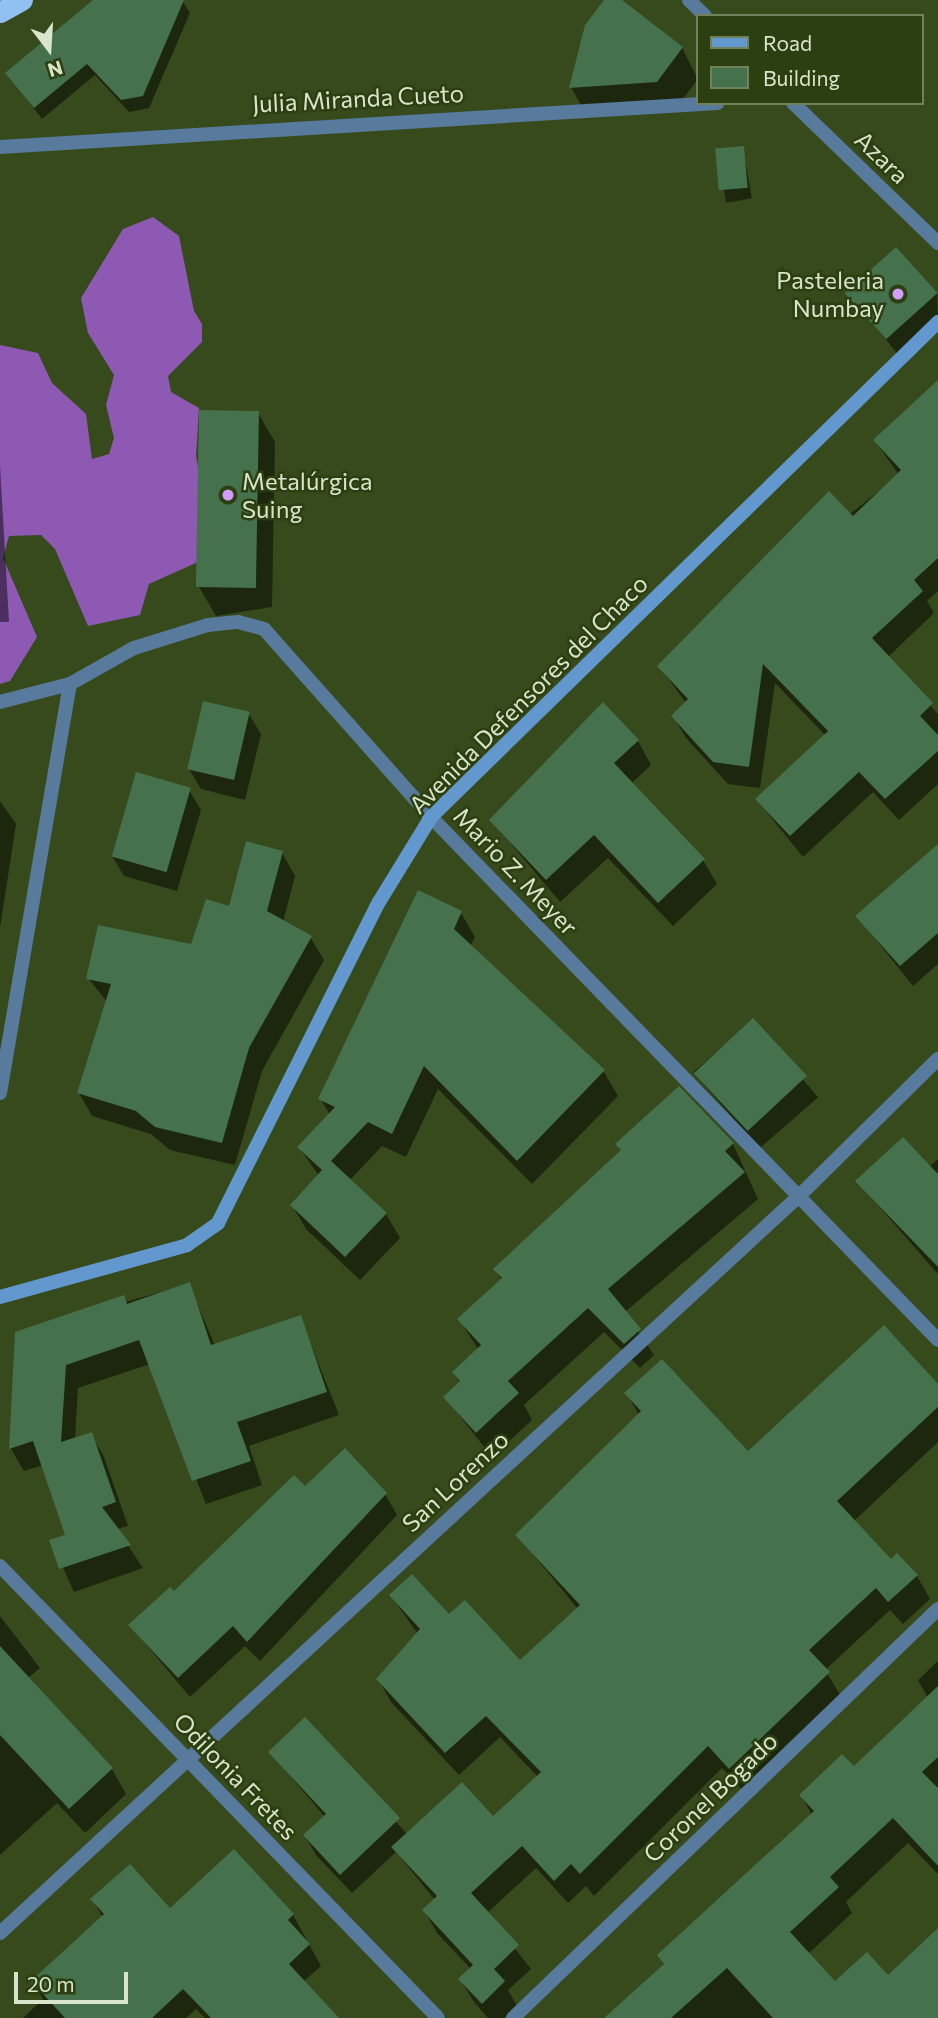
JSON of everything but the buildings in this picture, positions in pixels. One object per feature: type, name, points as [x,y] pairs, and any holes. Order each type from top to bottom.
[{"type":"highway","points":[[0,12],[22,0]]},
{"type":"street","points":[[689,0],[703,14]]},
{"type":"street","name":"Julia Miranda Cueto","points":[[0,147],[696,104]]},
{"type":"street","name":"Azara","points":[[795,105],[938,243]]},
{"type":"street","name":"Avenida Defensores del Chaco","points":[[0,1297],[187,1245],[218,1223],[379,902],[431,817],[938,322]]},
{"type":"street","name":"Mario Z. Meyer","points":[[0,702],[70,684],[134,648],[208,625],[238,622],[264,629],[431,817],[938,1340]]},
{"type":"street","points":[[0,1093],[70,684]]},
{"type":"street","name":"San Lorenzo","points":[[0,1933],[800,1195],[938,1059]]},
{"type":"street","name":"Odilonia Fretes","points":[[0,1566],[438,2018]]},
{"type":"street","name":"Coronel Bogado","points":[[513,2018],[938,1608]]},
{"type":"shaded area","points":[[153,217],[179,236],[194,311],[202,324],[202,342],[168,376],[171,392],[199,408],[196,456],[207,518],[198,562],[149,584],[140,615],[88,626],[55,549],[41,535],[9,536],[3,558],[37,637],[10,681],[0,684],[0,345],[38,353],[52,383],[86,414],[92,459],[109,454],[114,438],[106,405],[114,375],[88,333],[81,298],[123,229]]},
{"type":"place","name":"Pasteleria Numbay","points":[[898,294]]},
{"type":"place","name":"Metalúrgica Suing","points":[[228,495]]}]
